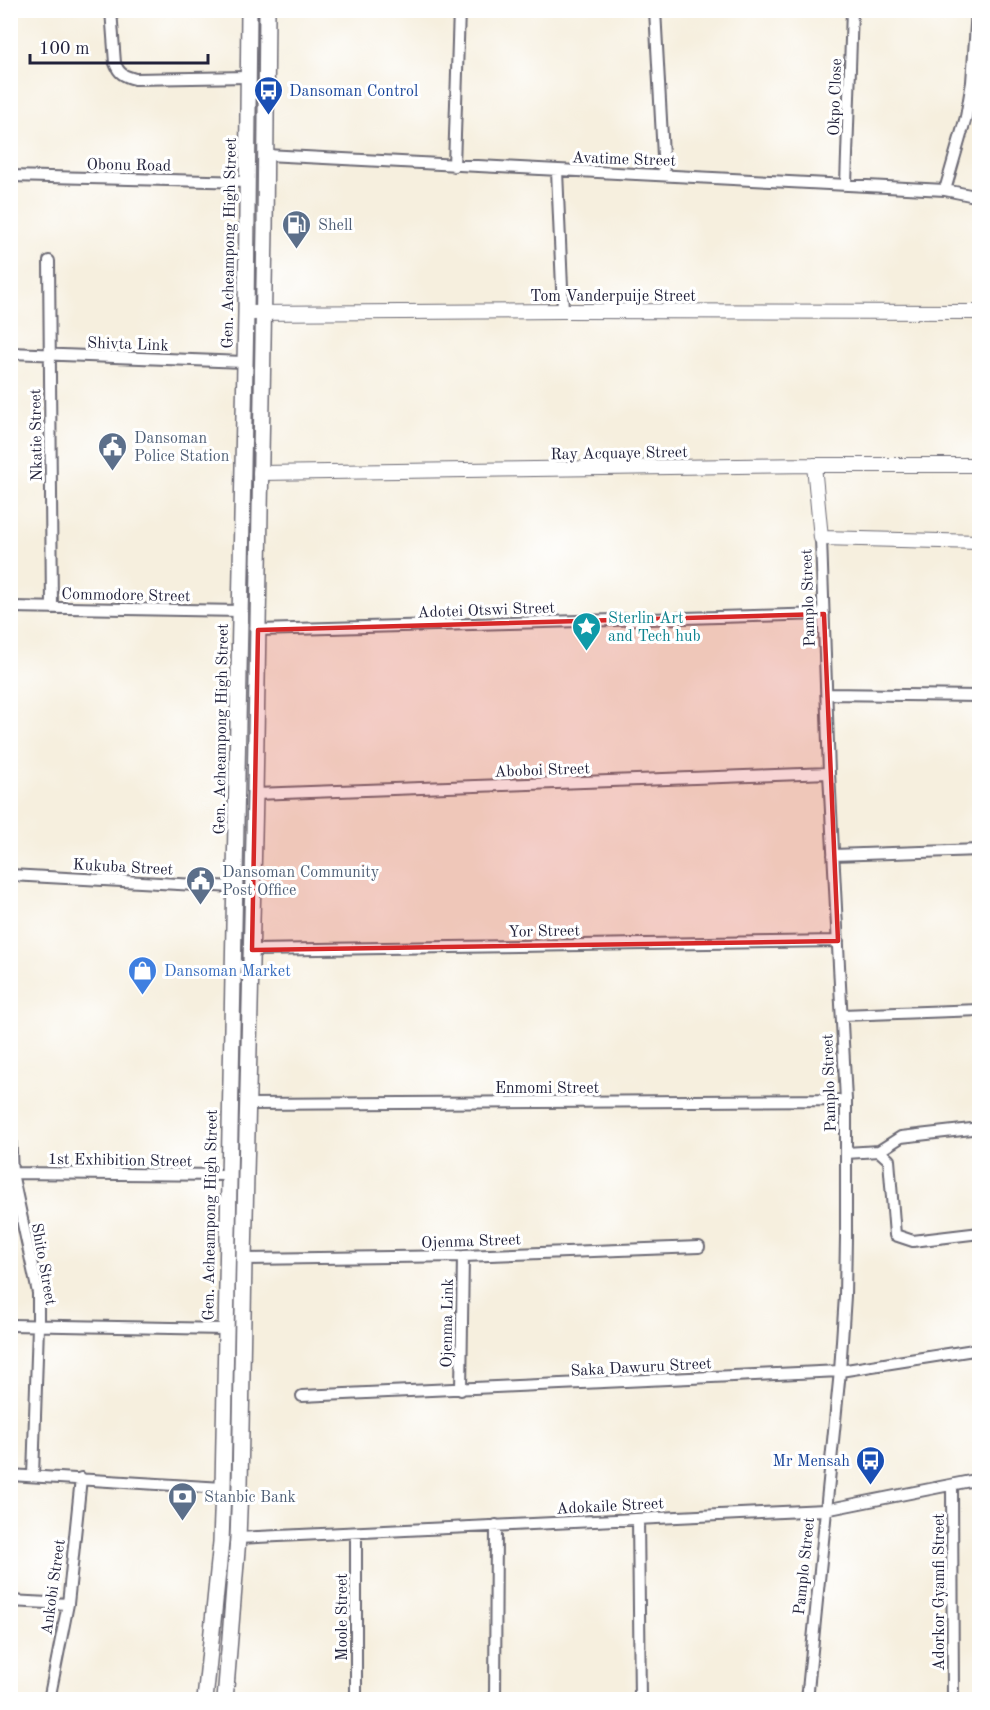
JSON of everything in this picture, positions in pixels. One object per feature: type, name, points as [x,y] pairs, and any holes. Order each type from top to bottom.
[{"type":"main road","name":"Gen. Acheampong High Street","points":[[205,1700],[221,1542],[223,1488],[241,611],[249,10]]},
{"type":"main road","points":[[225,1700],[238,1538],[255,794],[267,10]]},
{"type":"street","points":[[111,10],[115,63],[117,71],[123,76],[135,79],[248,77]]},
{"type":"street","points":[[454,166],[459,10]]},
{"type":"street","points":[[655,10],[664,174]]},
{"type":"street","name":"Okpo Close","points":[[846,184],[852,10]]},
{"type":"street","points":[[945,190],[966,117],[972,81],[977,10]]},
{"type":"street","name":"Avatime Street","points":[[266,155],[846,184],[945,190],[980,197]]},
{"type":"street","points":[[556,171],[563,310]]},
{"type":"street","name":"Obonu Road","points":[[10,176],[248,182]]},
{"type":"street","name":"Nkatie Street","points":[[49,261],[52,608]]},
{"type":"street","name":"Tom Vanderpuije Street","points":[[246,313],[563,310],[980,312]]},
{"type":"street","name":"Shivta Link","points":[[10,353],[244,362]]},
{"type":"street","name":"Ray Acquaye Street","points":[[260,473],[814,465],[980,465]]},
{"type":"street","name":"Pamplo Street","points":[[807,1700],[840,1371],[845,1296],[846,1153],[846,1100],[829,773],[821,538],[814,465]]},
{"type":"street","points":[[821,538],[980,542]]},
{"type":"street","name":"Commodore Street","points":[[10,608],[241,611]]},
{"type":"street","name":"Adotei Otswi Street","points":[[258,630],[824,614]]},
{"type":"street","points":[[827,694],[980,696]]},
{"type":"street","name":"Aboboi Street","points":[[255,794],[829,773]]},
{"type":"street","points":[[833,855],[980,850]]},
{"type":"street","name":"Kukuba Street","points":[[10,875],[234,887]]},
{"type":"street","name":"Yor Street","points":[[252,950],[838,941]]},
{"type":"street","points":[[842,1015],[980,1010]]},
{"type":"street","name":"Enmomi Street","points":[[248,1104],[846,1100]]},
{"type":"street","points":[[846,1153],[879,1151],[901,1137],[980,1128]]},
{"type":"street","name":"Shito Street","points":[[10,1131],[11,1173],[38,1293],[39,1326],[33,1476]]},
{"type":"street","points":[[879,1151],[889,1160],[895,1235],[912,1241],[980,1233]]},
{"type":"street","name":"1st Exhibition Street","points":[[11,1173],[228,1175]]},
{"type":"street","name":"Ojenma Street","points":[[244,1259],[463,1256],[699,1247]]},
{"type":"street","name":"Ojenma Link","points":[[461,1390],[463,1256]]},
{"type":"street","points":[[10,1325],[225,1329]]},
{"type":"street","name":"Saka Dawuru Street","points":[[302,1396],[840,1371],[980,1348]]},
{"type":"street","points":[[10,1475],[223,1488]]},
{"type":"street","name":"Ankobi Street","points":[[49,1700],[68,1604],[81,1479]]},
{"type":"street","name":"Adokaile Street","points":[[238,1538],[825,1510],[980,1479]]},
{"type":"street","name":"Adorkor Gyamfi Street","points":[[952,1485],[953,1700]]},
{"type":"street","points":[[638,1519],[640,1700]]},
{"type":"street","points":[[495,1700],[496,1525]]},
{"type":"street","name":"Moole Street","points":[[356,1534],[356,1700]]},
{"type":"street","points":[[10,1601],[68,1604]]},
{"type":"highlighted area","points":[[824,614],[838,941],[252,950],[258,630]]},
{"type":"place","name":"Dansoman Control","points":[[268,116]]},
{"type":"place","name":"Shell","points":[[297,250]]},
{"type":"place","name":"Dansoman Police Station","points":[[113,472]]},
{"type":"place","name":"Sterlin Art and Tech hub","points":[[587,652]]},
{"type":"place","name":"Dansoman Community Post Office","points":[[201,906]]},
{"type":"place","name":"Dansoman Market","points":[[143,996]]},
{"type":"place","name":"Mr Mensah","points":[[871,1486]]},
{"type":"place","name":"Stanbic Bank","points":[[183,1522]]}]
